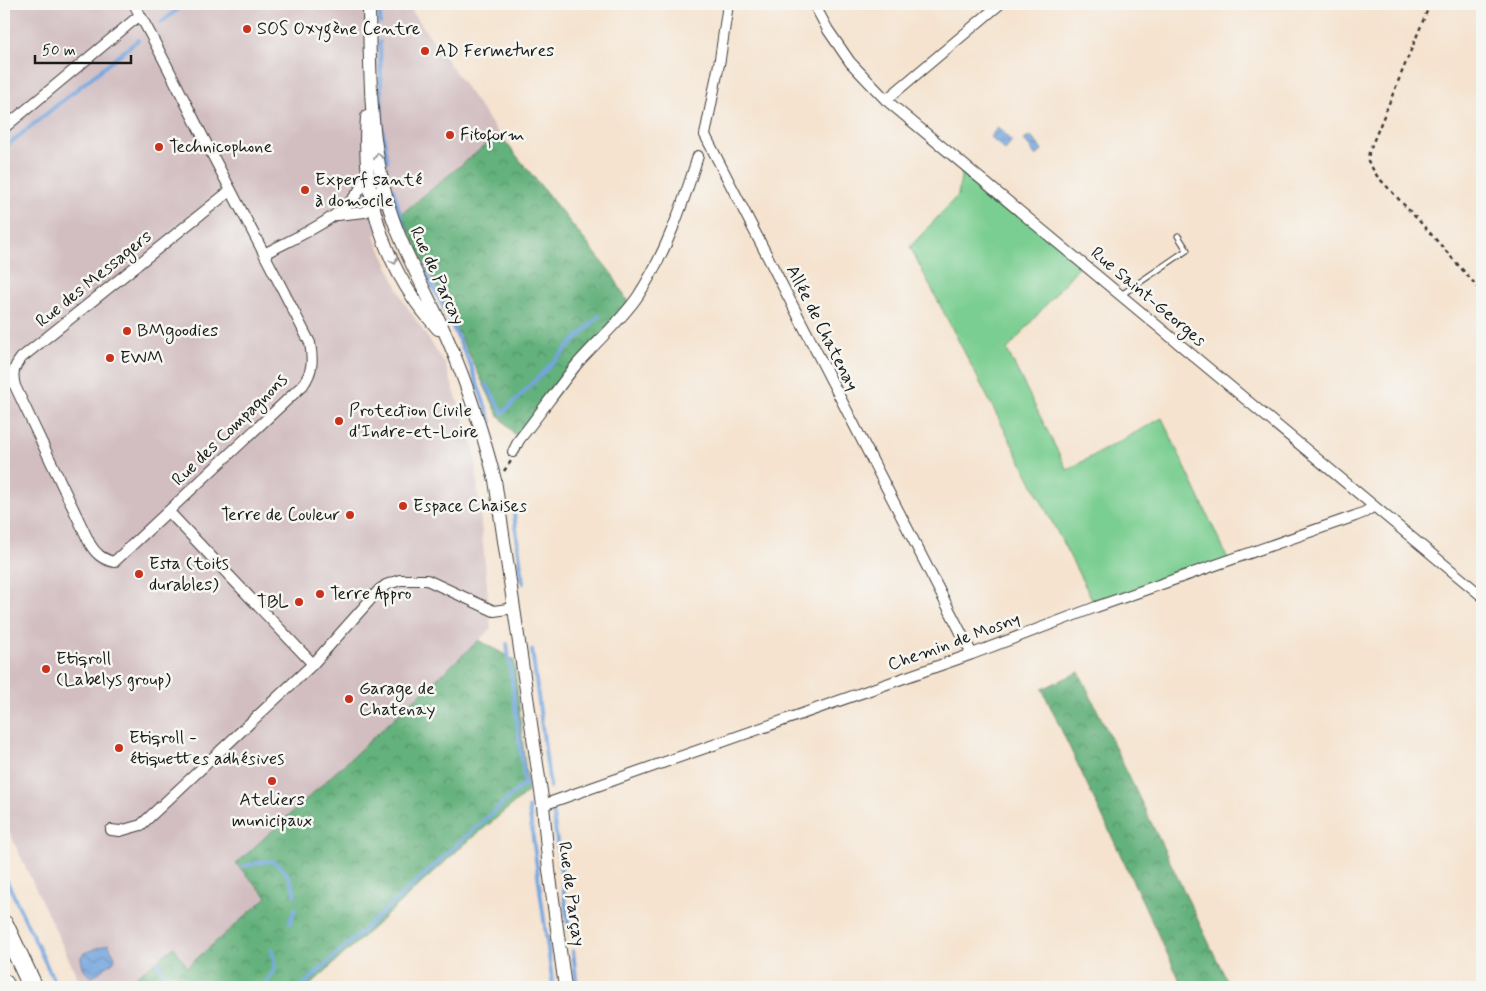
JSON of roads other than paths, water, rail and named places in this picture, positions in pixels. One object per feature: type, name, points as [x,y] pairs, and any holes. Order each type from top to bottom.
[{"type":"highway","points":[[4,925],[33,987]]},
{"type":"street","points":[[134,4],[264,254],[337,215],[373,206]]},
{"type":"street","name":"Rue de Parcay","points":[[369,4],[370,95],[375,140],[383,182],[397,231],[440,321],[450,348]]},
{"type":"street","points":[[513,452],[519,440],[578,364],[638,296],[662,252],[675,222],[705,135],[720,59],[728,4]]},
{"type":"street","name":"Rue Saint-Georges","points":[[814,4],[828,30],[850,62],[886,100],[1482,596]]},
{"type":"street","points":[[886,100],[1000,4]]},
{"type":"street","points":[[4,128],[140,15]]},
{"type":"street","name":"Rue de Parcay","points":[[370,95],[365,144],[367,172],[373,206],[393,261],[405,285],[450,348]]},
{"type":"street","name":"Allée de Chatenay","points":[[705,135],[972,654]]},
{"type":"street","points":[[337,215],[352,200],[363,184],[367,172]]},
{"type":"street","points":[[373,206],[383,182]]},
{"type":"street","name":"Rue des Messagers","points":[[114,562],[104,559],[95,553],[90,544],[15,386],[12,375],[15,366],[28,352],[231,190]]},
{"type":"street","points":[[352,200],[384,207],[398,245],[418,277]]},
{"type":"street","name":"Rue des Compagnons","points":[[114,562],[303,385],[311,370],[313,356],[310,343],[264,254]]},
{"type":"street","name":"Rue de Parçay","points":[[450,348],[464,378],[473,406],[492,471],[500,509],[543,805],[549,870],[565,987]]},
{"type":"street","name":"Chemin de Mosny","points":[[543,805],[972,654],[1355,516],[1374,506]]},
{"type":"street","name":"Rue des Compagnons","points":[[168,512],[314,664]]},
{"type":"street","points":[[111,830],[120,831],[141,825],[314,664],[379,590],[386,585],[400,580],[426,580],[494,610],[514,608]]},
{"type":"lane","points":[[1121,295],[1187,250],[1178,236]]},
{"type":"water","points":[[998,127],[1012,142],[1005,150],[990,137]]},
{"type":"water","points":[[1030,136],[1042,151],[1036,156],[1024,140]]},
{"type":"water","points":[[108,944],[115,957],[114,961],[93,977],[90,976],[84,969],[81,957],[84,953]]},
{"type":"waterway","points":[[161,23],[184,4]]},
{"type":"waterway","points":[[380,4],[380,23]]},
{"type":"waterway","points":[[4,148],[138,40]]},
{"type":"waterway","points":[[380,42],[382,126],[387,161]]},
{"type":"waterway","points":[[393,189],[412,247],[445,310],[470,364],[491,422]]},
{"type":"waterway","points":[[486,384],[503,413],[599,316]]},
{"type":"waterway","points":[[514,514],[523,583]]},
{"type":"waterway","points":[[507,644],[525,786]]},
{"type":"waterway","points":[[532,650],[550,787]]},
{"type":"waterway","points":[[301,987],[525,783]]},
{"type":"waterway","points":[[529,808],[553,987]]},
{"type":"waterway","points":[[553,813],[569,929]]},
{"type":"waterway","points":[[244,866],[266,861],[274,862],[283,869],[295,895]]},
{"type":"waterway","points":[[4,875],[57,987]]},
{"type":"waterway","points":[[290,922],[295,909]]},
{"type":"waterway","points":[[264,987],[275,968],[272,950]]},
{"type":"waterway","points":[[573,951],[577,987]]},
{"type":"waterway","points":[[158,962],[167,987]]},
{"type":"place","name":"SOS Oxygène Centre","points":[[247,29]]},
{"type":"place","name":"AD Fermetures","points":[[425,51]]},
{"type":"place","name":"Fitoform","points":[[450,135]]},
{"type":"place","name":"Technicophone","points":[[159,147]]},
{"type":"place","name":"Experf santé à domocile","points":[[305,190]]},
{"type":"place","name":"BMgoodies","points":[[127,331]]},
{"type":"place","name":"EWM","points":[[110,358]]},
{"type":"place","name":"Protection Civile d'Indre-et-Loire","points":[[339,421]]},
{"type":"place","name":"Espace Chaises","points":[[403,506]]},
{"type":"place","name":"Terre de Couleur","points":[[350,515]]},
{"type":"place","name":"Esta (toits durables)","points":[[139,574]]},
{"type":"place","name":"Terre Appro","points":[[320,594]]},
{"type":"place","name":"TBL","points":[[299,602]]},
{"type":"place","name":"Etiqroll (Labelys group)","points":[[46,669]]},
{"type":"place","name":"Garage de Chatenay","points":[[349,699]]},
{"type":"place","name":"Etiqroll - étiquettes adhésives","points":[[119,748]]},
{"type":"place","name":"Ateliers municipaux","points":[[272,781]]}]
